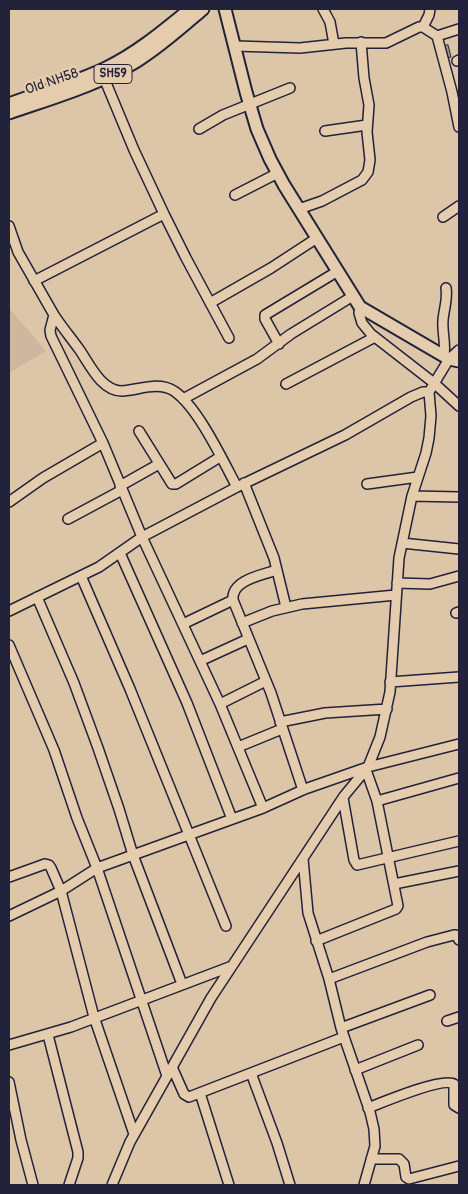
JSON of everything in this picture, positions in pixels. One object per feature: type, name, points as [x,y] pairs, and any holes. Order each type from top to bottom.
[{"type":"main road","name":"Old NH58","points":[[9,104],[107,68],[150,42],[190,9]]},
{"type":"main road","name":"Old NH58","points":[[9,113],[104,78],[136,62],[155,49],[203,9]]},
{"type":"main road","points":[[225,9],[257,129],[278,173],[353,296],[360,306],[451,358]]},
{"type":"street","points":[[323,9],[330,22],[334,44]]},
{"type":"street","points":[[423,27],[430,9]]},
{"type":"street","points":[[235,46],[284,49],[361,42],[386,43],[419,27],[423,27],[437,36],[459,127]]},
{"type":"street","points":[[437,36],[459,29]]},
{"type":"street","points":[[299,209],[322,201],[366,177],[370,167],[367,143],[369,105],[365,87],[361,42]]},
{"type":"street","points":[[104,78],[134,150],[164,214],[229,338]]},
{"type":"street","points":[[199,129],[223,115],[250,106],[290,88]]},
{"type":"street","points":[[325,131],[367,125]]},
{"type":"street","points":[[234,196],[278,173]]},
{"type":"street","points":[[443,218],[459,206]]},
{"type":"street","points":[[34,281],[164,214]]},
{"type":"street","points":[[9,226],[18,252],[54,315],[99,378],[109,387],[121,391],[145,387],[166,388],[176,392],[194,412],[220,456],[241,485],[277,570],[286,607]]},
{"type":"street","points":[[210,303],[271,268],[317,238]]},
{"type":"street","points":[[279,344],[265,319],[265,315],[338,271]]},
{"type":"street","points":[[446,288],[447,294],[443,319],[446,347],[451,358]]},
{"type":"street","points":[[183,399],[257,359],[315,319],[353,296]]},
{"type":"street","points":[[360,306],[359,313],[362,323],[376,337],[434,383],[459,406]]},
{"type":"street","points":[[54,315],[51,324],[51,336],[103,444],[142,536],[220,704],[263,808]]},
{"type":"street","points":[[286,384],[376,337]]},
{"type":"street","points":[[112,1185],[134,1134],[211,998],[343,798],[367,769],[380,737],[387,709],[396,626],[399,558],[412,496],[429,438],[431,416],[429,392],[451,358],[459,350]]},
{"type":"street","points":[[9,611],[99,567],[120,554],[142,536],[241,485],[345,435],[411,397],[423,392],[429,392]]},
{"type":"street","points":[[139,431],[170,483],[174,485],[220,456]]},
{"type":"street","points":[[9,502],[43,478],[103,444]]},
{"type":"street","points":[[68,519],[159,464]]},
{"type":"street","points":[[367,484],[418,477]]},
{"type":"street","points":[[412,496],[459,497]]},
{"type":"street","points":[[402,543],[459,549]]},
{"type":"street","points":[[120,554],[187,703],[232,819]]},
{"type":"street","points":[[277,570],[237,586],[232,594],[266,681],[303,790]]},
{"type":"street","points":[[81,576],[130,688],[226,926]]},
{"type":"street","points":[[398,583],[430,584],[459,576]]},
{"type":"street","points":[[242,623],[286,607],[302,604],[396,595]]},
{"type":"street","points":[[36,597],[74,682],[120,809],[133,855],[182,984]]},
{"type":"street","points":[[182,624],[233,600]]},
{"type":"street","points":[[200,661],[248,639]]},
{"type":"street","points":[[9,645],[54,750],[77,818],[97,868],[167,1076]]},
{"type":"street","points":[[390,682],[459,677]]},
{"type":"street","points":[[220,704],[266,681]]},
{"type":"street","points":[[238,748],[281,726],[325,713],[387,709]]},
{"type":"street","points":[[9,916],[61,891],[97,868],[263,808],[303,790],[367,769],[459,744]]},
{"type":"street","points":[[316,941],[396,909],[399,903],[377,801],[367,769]]},
{"type":"street","points":[[377,801],[459,778]]},
{"type":"street","points":[[343,798],[355,864],[360,866],[459,841]]},
{"type":"street","points":[[303,859],[307,907],[343,1033],[368,1108],[376,1142],[364,1185]]},
{"type":"street","points":[[9,876],[48,864],[51,868],[61,891],[94,1018],[134,1134]]},
{"type":"street","points":[[394,884],[459,871]]},
{"type":"street","points":[[329,979],[427,942],[454,935],[459,940]]},
{"type":"street","points":[[9,1046],[48,1035],[232,966]]},
{"type":"street","points":[[172,1067],[186,1096],[189,1097],[251,1073],[430,995]]},
{"type":"street","points":[[447,1021],[459,1017]]},
{"type":"street","points":[[48,1035],[78,1152],[78,1158],[69,1185]]},
{"type":"street","points":[[355,1070],[418,1045]]},
{"type":"street","points":[[251,1073],[277,1143],[290,1185]]},
{"type":"street","points":[[368,1108],[446,1081],[454,1084],[454,1105],[459,1108]]},
{"type":"street","points":[[9,1082],[33,1185]]},
{"type":"street","points":[[200,1093],[229,1185]]},
{"type":"street","points":[[371,1159],[400,1160],[404,1164],[406,1177],[409,1179],[459,1166]]},
{"type":"shaded area","points":[[9,308],[46,351],[9,373]]},
{"type":"building","points":[[448,45],[451,57],[447,58],[442,47]]}]
